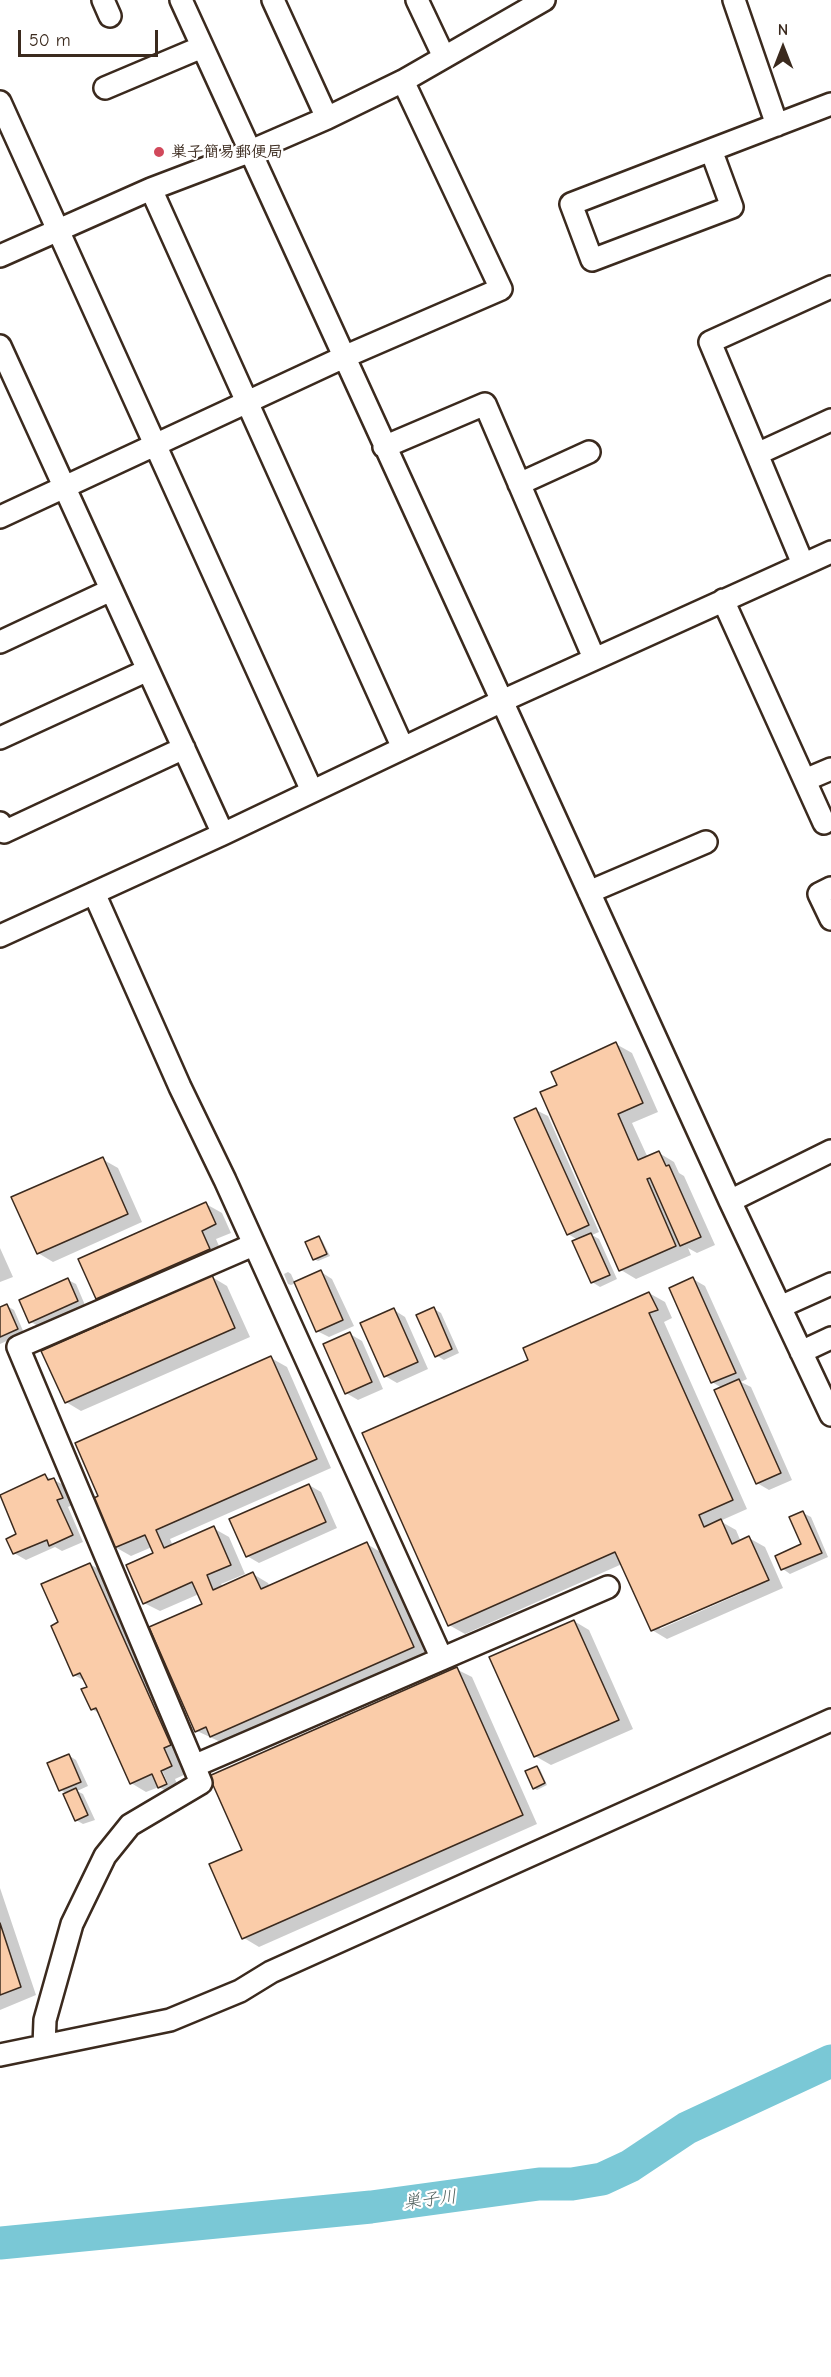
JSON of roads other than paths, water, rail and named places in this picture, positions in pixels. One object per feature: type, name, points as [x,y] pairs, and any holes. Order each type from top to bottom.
[{"type":"street","points":[[181,0],[730,1201],[831,1415]]},
{"type":"street","points":[[273,0],[327,118]]},
{"type":"street","points":[[417,0],[444,57]]},
{"type":"street","points":[[734,0],[777,125]]},
{"type":"street","points":[[0,256],[151,189],[251,151],[327,118],[403,81],[537,2]]},
{"type":"street","points":[[105,88],[202,47]]},
{"type":"street","points":[[0,517],[344,357],[501,289],[403,81]]},
{"type":"street","points":[[0,102],[312,791]]},
{"type":"street","points":[[711,150],[732,207],[592,260],[571,204],[711,150],[777,125],[831,104]]},
{"type":"street","points":[[151,189],[403,748]]},
{"type":"street","points":[[803,564],[710,342],[831,287]]},
{"type":"street","points":[[0,346],[7,382],[64,488],[223,834]]},
{"type":"street","points":[[384,447],[485,404],[594,658]]},
{"type":"street","points":[[757,454],[831,420]]},
{"type":"street","points":[[519,484],[589,452]]},
{"type":"street","points":[[0,936],[223,834],[594,658],[831,552]]},
{"type":"street","points":[[0,642],[111,590]]},
{"type":"street","points":[[723,600],[824,823]]},
{"type":"street","points":[[0,738],[148,670]]},
{"type":"street","points":[[0,823],[4,832],[184,748]]},
{"type":"street","points":[[805,780],[831,769]]},
{"type":"street","points":[[589,892],[706,842]]},
{"type":"street","points":[[831,888],[819,894],[831,919]]},
{"type":"street","points":[[94,893],[180,1087],[225,1180],[442,1659]]},
{"type":"street","points":[[730,1201],[831,1151]]},
{"type":"street","points":[[44,2046],[45,2020],[72,1923],[105,1856],[130,1825],[201,1783],[18,1347],[253,1245]]},
{"type":"street","points":[[780,1307],[831,1284]]},
{"type":"street","points":[[801,1352],[831,1338]]},
{"type":"street","points":[[194,1766],[608,1587]]},
{"type":"street","points":[[0,2055],[171,2020],[230,1995],[271,1972],[831,1720]]},
{"type":"waterway","name":"巣子川","points":[[0,2243],[371,2207],[539,2184],[572,2184],[602,2179],[630,2166],[687,2128],[831,2061]]},
{"type":"place","name":"巣子簡易郵便局","points":[[159,152]]}]
